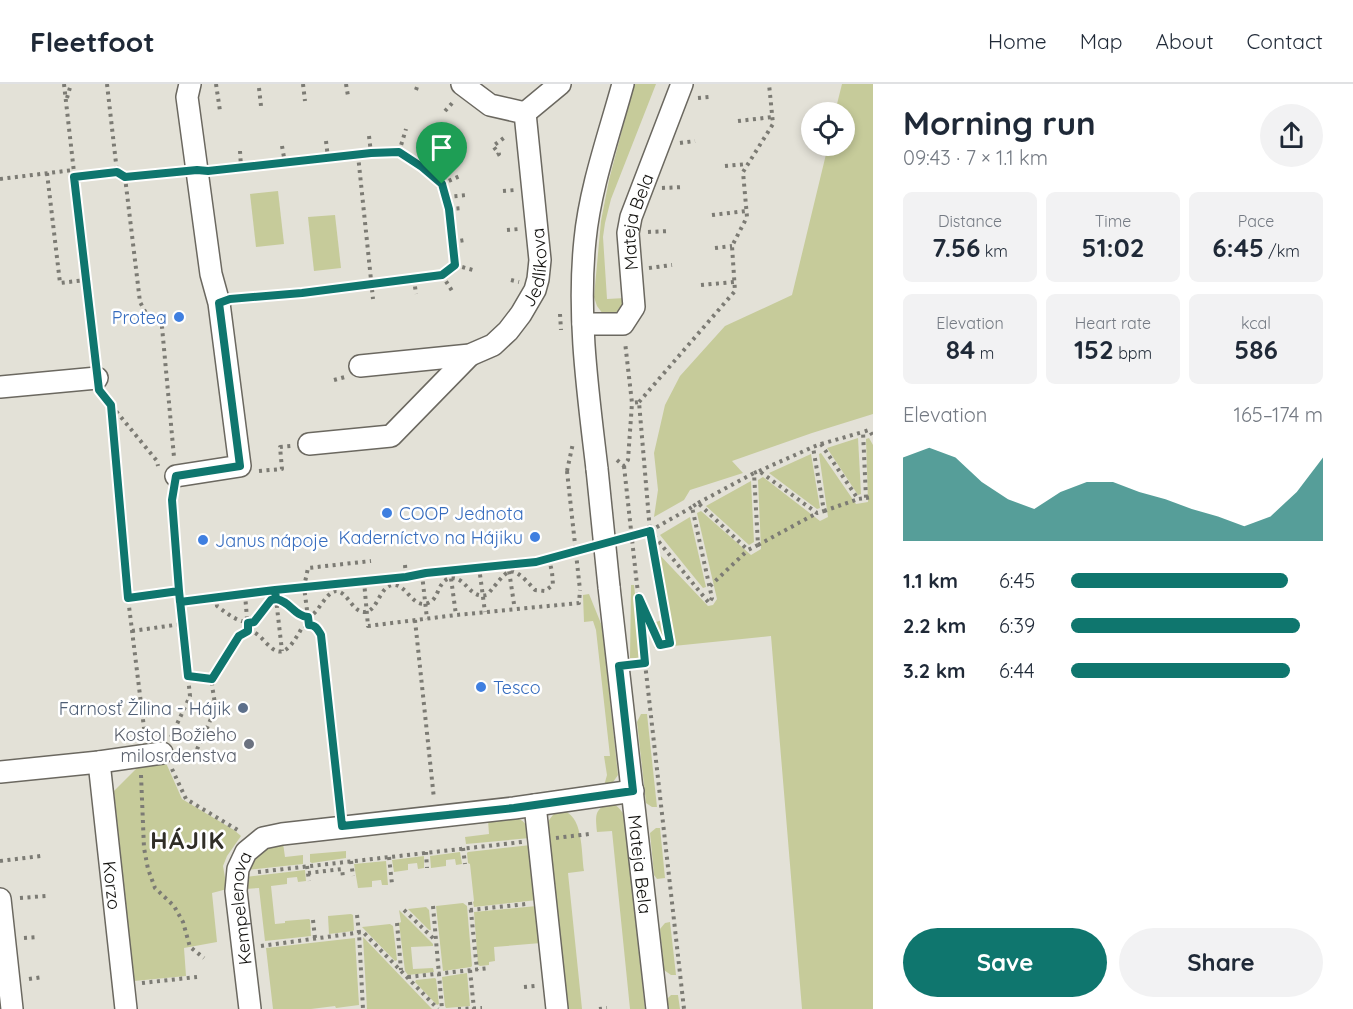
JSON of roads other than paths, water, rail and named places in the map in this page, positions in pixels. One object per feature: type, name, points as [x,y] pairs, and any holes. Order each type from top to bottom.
[{"type":"street","points":[[168,480],[240,466],[219,303],[211,274],[187,97],[190,84]]},
{"type":"street","points":[[462,84],[490,105],[525,113],[560,84]]},
{"type":"street","name":"Mateja Bela","points":[[623,84],[588,217],[582,283],[583,324],[609,587],[657,1009]]},
{"type":"street","name":"Mateja Bela","points":[[583,324],[622,324],[634,307],[627,233],[682,84]]},
{"type":"street","name":"Jedlíkova","points":[[360,366],[470,355],[492,345],[508,331],[521,314],[535,290],[540,260],[525,113]]},
{"type":"street","points":[[309,444],[390,436],[470,355]]},
{"type":"street","points":[[0,387],[97,378]]},
{"type":"street","points":[[0,772],[99,762],[142,746],[164,756]]},
{"type":"street","name":"Korzo","points":[[99,762],[126,1009]]},
{"type":"street","name":"Kempelenova","points":[[250,1009],[236,891],[237,874],[246,852],[263,838],[342,826],[436,817],[633,791]]},
{"type":"street","points":[[535,805],[557,1009]]},
{"type":"street","points":[[0,899],[12,1009]]},
{"type":"place","name":"Protea","points":[[179,317]]},
{"type":"place","name":"COOP Jednota","points":[[387,513]]},
{"type":"place","name":"Kaderníctvo na Hájiku","points":[[535,537]]},
{"type":"place","name":"Janus nápoje","points":[[203,540]]},
{"type":"place","name":"Tesco","points":[[481,687]]},
{"type":"place","name":"Farnosť Žilina - Hájik","points":[[243,708]]},
{"type":"place","name":"Kostol Božieho milosrdenstva","points":[[249,744]]},
{"type":"district","name":"HÁJIK","points":[[188,840]]}]
